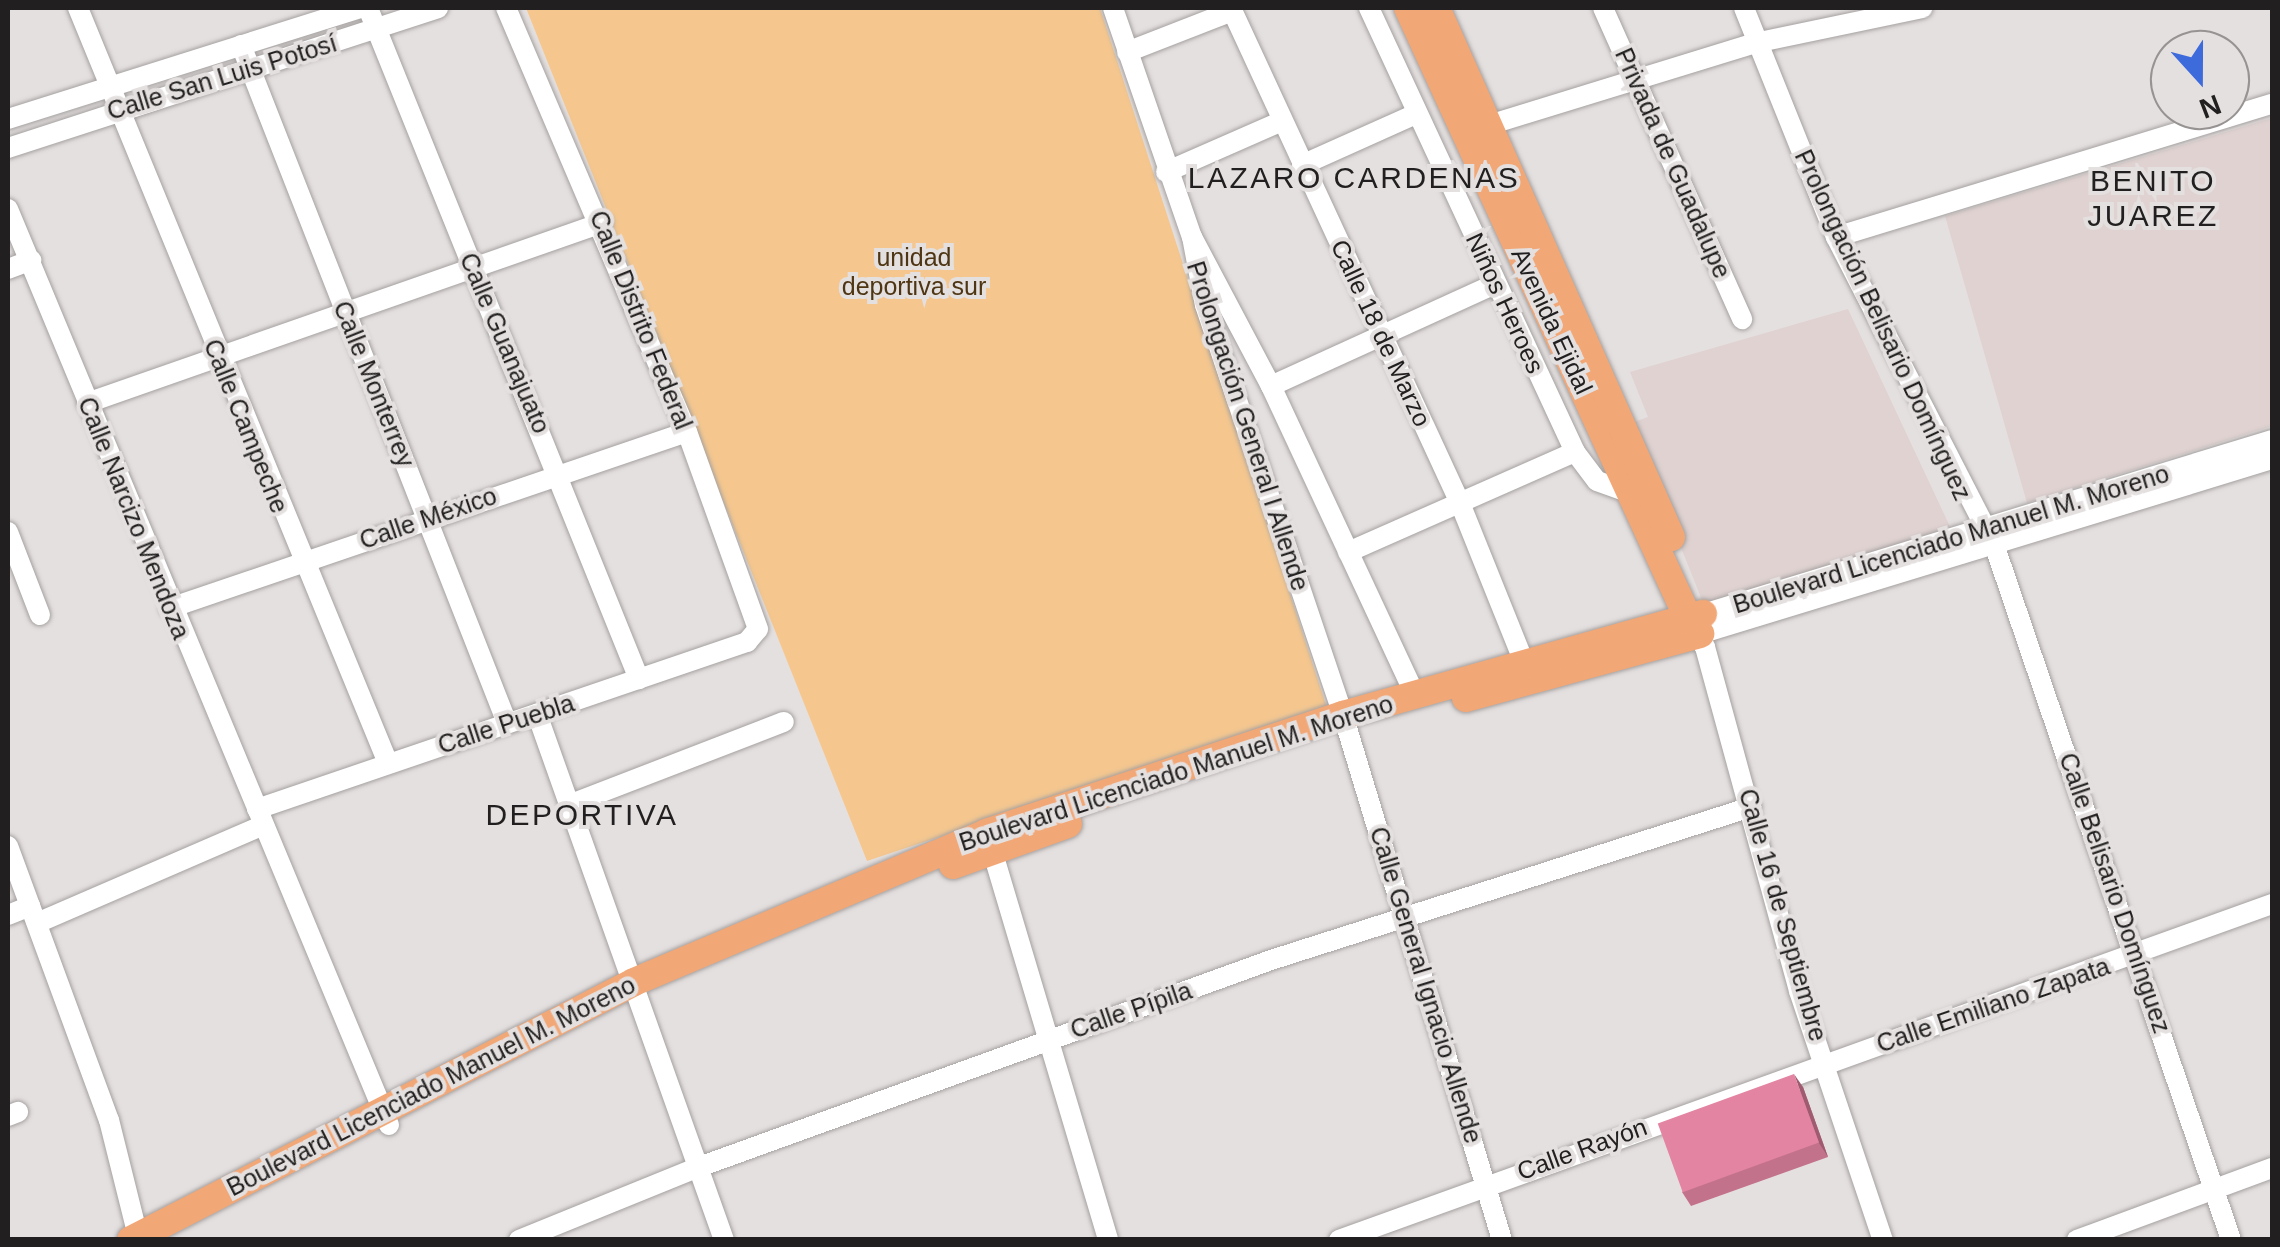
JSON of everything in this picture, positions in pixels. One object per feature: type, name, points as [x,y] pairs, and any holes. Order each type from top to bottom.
[{"type":"main road","name":"Avenida Ejidal","points":[[1408,8],[1644,498]]},
{"type":"main road","name":"Avenida Ejidal","points":[[1436,8],[1492,124],[1701,630]]},
{"type":"main road","name":"Boulevard Licenciado Manuel M. Moreno","points":[[1345,723],[1414,694],[1524,662],[1701,630]]},
{"type":"main road","name":"Boulevard Licenciado Manuel M. Moreno","points":[[145,1238],[638,991],[822,917],[990,842],[1345,723],[1701,630]]},
{"type":"street","name":"Calle Campeche","points":[[78,8],[112,85],[118,109],[218,359],[388,763]]},
{"type":"street","name":"Calle San Luis Potosí","points":[[8,119],[359,8]]},
{"type":"street","name":"Calle Guanajuato","points":[[368,8],[373,29],[560,472],[638,679]]},
{"type":"street","name":"Calle San Luis Potosí","points":[[8,148],[118,109],[438,8]]},
{"type":"street","name":"Calle Distrito Federal","points":[[506,8],[602,223],[687,432],[758,620],[754,638]]},
{"type":"street","name":"Prolongación General I Allende","points":[[1113,8],[1166,172],[1192,236],[1205,306],[1345,723]]},
{"type":"street","name":"Niños Heroes","points":[[1369,8],[1575,452],[1596,480],[1644,498]]},
{"type":"street","name":"Privada de Guadalupe","points":[[1603,8],[1742,319]]},
{"type":"street","name":"Prolongación Belisario Domínguez","points":[[1744,8],[1836,237],[1981,530],[1995,547]]},
{"type":"street","points":[[1492,124],[1635,76],[1755,43],[1922,8]]},
{"type":"street","points":[[1127,52],[1231,9]]},
{"type":"street","name":"Calle 18 de Marzo","points":[[1231,9],[1460,504],[1524,662]]},
{"type":"street","name":"Calle Monterrey","points":[[240,45],[247,71],[507,723]]},
{"type":"street","points":[[1836,237],[2272,104]]},
{"type":"street","points":[[1302,165],[1416,114]]},
{"type":"street","points":[[1166,172],[1280,122]]},
{"type":"street","name":"Calle Narcizo Mendoza","points":[[8,210],[384,1117]]},
{"type":"street","points":[[86,403],[344,312],[474,271],[602,223]]},
{"type":"street","points":[[1192,236],[1271,386],[1414,694]]},
{"type":"street","points":[[8,269],[31,260]]},
{"type":"street","points":[[1271,386],[1495,284]]},
{"type":"street","name":"Calle México","points":[[170,608],[560,472],[687,432]]},
{"type":"street","name":"Boulevard Licenciado Manuel M. Moreno","points":[[1824,589],[1995,547],[2085,508],[2272,440]]},
{"type":"street","points":[[1348,552],[1575,452]]},
{"type":"street","name":"Boulevard Licenciado Manuel M. Moreno","points":[[1701,630],[1981,530],[2085,508],[2272,459]]},
{"type":"street","points":[[8,532],[40,615]]},
{"type":"street","name":"Calle Belisario Domínguez","points":[[1995,547],[2138,955],[2231,1240]]},
{"type":"street","name":"Calle 16 de Septiembre","points":[[1701,630],[1800,992],[1884,1240]]},
{"type":"street","name":"Calle Puebla","points":[[260,817],[388,763],[754,638]]},
{"type":"street","points":[[536,714],[724,1240]]},
{"type":"street","points":[[571,804],[784,722]]},
{"type":"street","name":"Calle General Ignacio Allende","points":[[1345,723],[1502,1240]]},
{"type":"street","name":"Calle Pípila","points":[[519,1240],[700,1166],[1052,1038],[1406,916],[1752,807]]},
{"type":"street","points":[[8,916],[34,914],[260,817]]},
{"type":"street","points":[[990,842],[1052,1038],[1108,1240]]},
{"type":"street","points":[[8,846],[109,1120],[145,1238]]},
{"type":"street","name":"Calle Emiliano Zapata","points":[[1826,1062],[2138,955],[2272,904]]},
{"type":"street","name":"Calle Rayón","points":[[1339,1240],[1486,1183],[1826,1062]]},
{"type":"street","points":[[2078,1240],[2272,1168]]},
{"type":"shaded area","points":[[2272,118],[2272,426],[2027,503],[1945,216],[2232,130],[2250,130],[2250,125]]},
{"type":"shaded area","points":[[1848,309],[1953,533],[1706,610],[1631,423],[1648,417],[1630,372]]},
{"type":"green space","name":"unidad deportiva sur","points":[[526,8],[1100,8],[1327,708],[867,861]]},
{"type":"building","points":[[1794,1074],[1819,1143],[1683,1192],[1658,1124]]},
{"type":"district","name":"LAZARO CARDENAS","points":[[1354,178]]},
{"type":"district","name":"BENITO JUAREZ","points":[[2153,198]]},
{"type":"district","name":"DEPORTIVA","points":[[582,815]]}]
